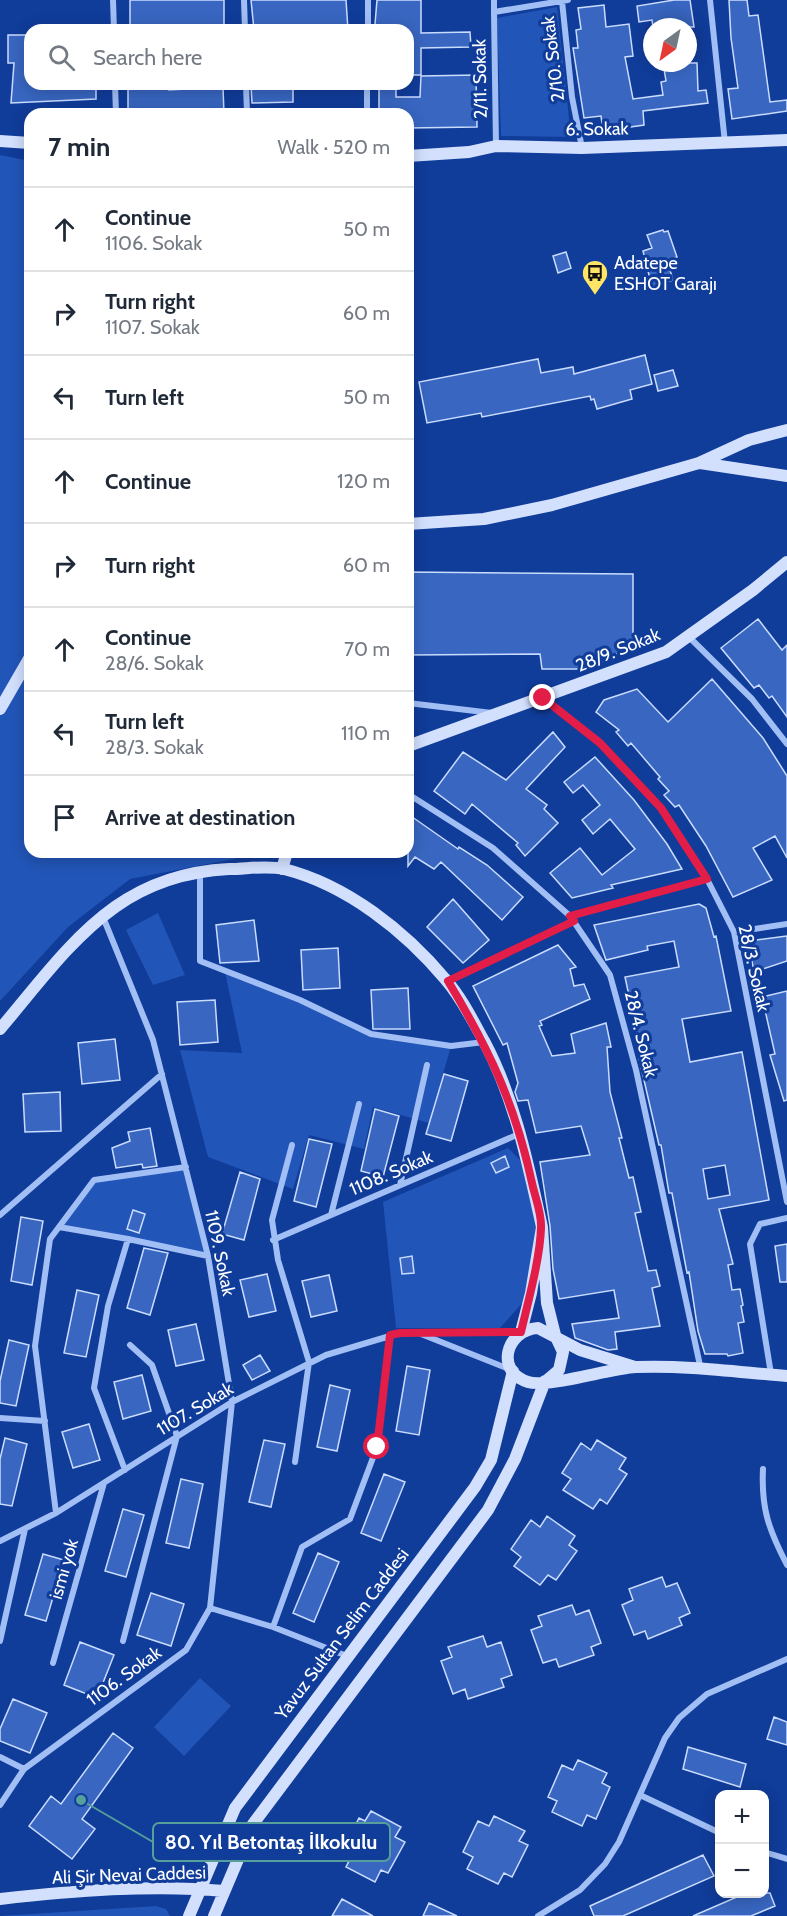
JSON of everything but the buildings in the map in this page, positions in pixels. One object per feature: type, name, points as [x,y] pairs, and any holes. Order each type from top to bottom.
[{"type":"street","points":[[113,0],[114,24]]},
{"type":"street","points":[[244,0],[244,24]]},
{"type":"street","points":[[368,0],[368,24]]},
{"type":"street","name":"2/11. Sokak","points":[[494,0],[496,146]]},
{"type":"street","points":[[710,0],[725,144]]},
{"type":"street","points":[[494,12],[565,1]]},
{"type":"street","name":"2/10. Sokak","points":[[565,1],[572,97],[582,148]]},
{"type":"street","points":[[115,90],[116,108]]},
{"type":"street","points":[[246,90],[247,108]]},
{"type":"street","points":[[367,90],[367,108]]},
{"type":"street","points":[[0,134],[24,142]]},
{"type":"street","name":"6. Sokak","points":[[414,156],[469,152],[496,146],[582,148],[787,140]]},
{"type":"street","points":[[0,141],[24,143]]},
{"type":"street","points":[[414,524],[484,519],[552,506],[699,463],[749,440],[787,430]]},
{"type":"street","points":[[699,463],[787,476]]},
{"type":"street","name":"28/9. Sokak","points":[[414,744],[666,652],[787,562]]},
{"type":"street","points":[[688,636],[752,699],[787,744]]},
{"type":"street","points":[[0,709],[24,667]]},
{"type":"street","name":"28/3. Sokak","points":[[543,698],[600,743],[661,808],[707,879],[734,932],[787,1202]]},
{"type":"street","points":[[414,703],[499,714]]},
{"type":"street","name":"28/4. Sokak","points":[[414,798],[493,848],[572,919],[610,975],[636,1070],[701,1370]]},
{"type":"street","points":[[282,869],[285,858]]},
{"type":"street","points":[[0,1029],[63,955],[103,917],[157,883],[200,871],[282,869],[329,887],[364,906],[399,933],[448,981],[484,1042],[501,1079],[520,1133],[542,1227],[547,1303],[555,1335],[563,1352],[563,1361],[553,1377],[545,1381],[515,1460],[488,1510],[253,1824],[214,1916]]},
{"type":"street","points":[[200,871],[200,961],[300,1000],[370,1034],[451,1046],[484,1042]]},
{"type":"street","points":[[448,981],[572,919],[707,879]]},
{"type":"street","name":"1109. Sokak","points":[[103,917],[153,1040],[208,1256],[232,1402],[210,1608]]},
{"type":"street","points":[[734,932],[787,924]]},
{"type":"street","points":[[400,1185],[427,1065]]},
{"type":"street","points":[[0,1215],[162,1074]]},
{"type":"street","points":[[332,1215],[359,1104]]},
{"type":"street","name":"1108. Sokak","points":[[273,1240],[520,1133]]},
{"type":"street","points":[[292,1145],[272,1220],[273,1240],[309,1362],[295,1461]]},
{"type":"street","points":[[777,1155],[787,1153]]},
{"type":"street","points":[[56,1513],[35,1346],[50,1239],[94,1180],[186,1167]]},
{"type":"street","points":[[771,1375],[750,1244],[760,1224],[787,1218]]},
{"type":"street","points":[[59,1227],[208,1256]]},
{"type":"street","points":[[542,1227],[531,1293],[521,1332],[510,1345],[508,1354],[513,1371],[527,1382],[635,1367],[787,1376]]},
{"type":"street","points":[[125,1470],[94,1388],[108,1306],[128,1239]]},
{"type":"street","points":[[521,1332],[538,1328],[580,1350],[635,1367]]},
{"type":"street","name":"1107. Sokak","points":[[0,1541],[56,1513],[232,1402],[309,1362],[390,1335],[521,1332]]},
{"type":"street","name":"1107. Sokak","points":[[418,1333],[513,1371]]},
{"type":"street","points":[[273,1627],[302,1547],[350,1519],[377,1447],[390,1335]]},
{"type":"street","points":[[123,1641],[177,1436],[152,1365],[130,1345]]},
{"type":"street","name":"Yavuz Sultan Selim Caddesi","points":[[189,1916],[235,1808],[481,1478],[491,1460],[513,1371]]},
{"type":"street","points":[[0,1418],[45,1421]]},
{"type":"street","points":[[764,1469],[762,1497],[766,1519],[787,1565]]},
{"type":"street","name":"ismi yok","points":[[53,1663],[104,1483]]},
{"type":"street","points":[[0,1641],[25,1529]]},
{"type":"street","points":[[210,1608],[273,1627],[347,1656]]},
{"type":"street","name":"1106. Sokak","points":[[0,1806],[24,1769],[186,1650],[210,1608]]},
{"type":"street","points":[[538,1916],[595,1877],[619,1842],[665,1738],[679,1718],[707,1694],[787,1659]]},
{"type":"street","points":[[0,1757],[24,1769]]},
{"type":"street","points":[[640,1795],[715,1831]]},
{"type":"street","points":[[769,1853],[787,1859]]},
{"type":"street","name":"Ali Şir Nevai Caddesi","points":[[0,1899],[199,1889],[224,1892]]},
{"type":"shaded area","points":[[557,7],[571,137],[501,136],[497,18]]},
{"type":"shaded area","points":[[0,155],[24,160],[24,858],[239,858],[130,879],[68,927],[0,1001]]},
{"type":"shaded area","points":[[158,913],[185,975],[153,985],[126,930]]},
{"type":"shaded area","points":[[225,972],[300,1000],[371,1034],[451,1046],[429,1123],[373,1107],[364,1149],[309,1135],[293,1189],[208,1157],[180,1050],[242,1053]]},
{"type":"shaded area","points":[[508,1148],[524,1164],[536,1227],[525,1300],[500,1328],[396,1328],[383,1202]]},
{"type":"shaded area","points":[[186,1167],[208,1256],[59,1227],[94,1180]]},
{"type":"shaded area","points":[[200,1678],[231,1706],[184,1756],[154,1727]]},
{"type":"shaded area","points":[[156,1906],[166,1909],[170,1916],[0,1916]]},
{"type":"place","name":"Adatepe ESHOT Garajı","points":[[595,296]]},
{"type":"place","name":"80. Yıl Betontaş İlkokulu","points":[[81,1800]]},
{"type":"route","points":[[377,1447],[390,1335],[521,1332],[531,1293],[542,1227],[524,1145],[501,1079],[484,1042],[448,981],[574,921],[570,916],[707,879],[661,808],[600,743],[543,698]]}]
